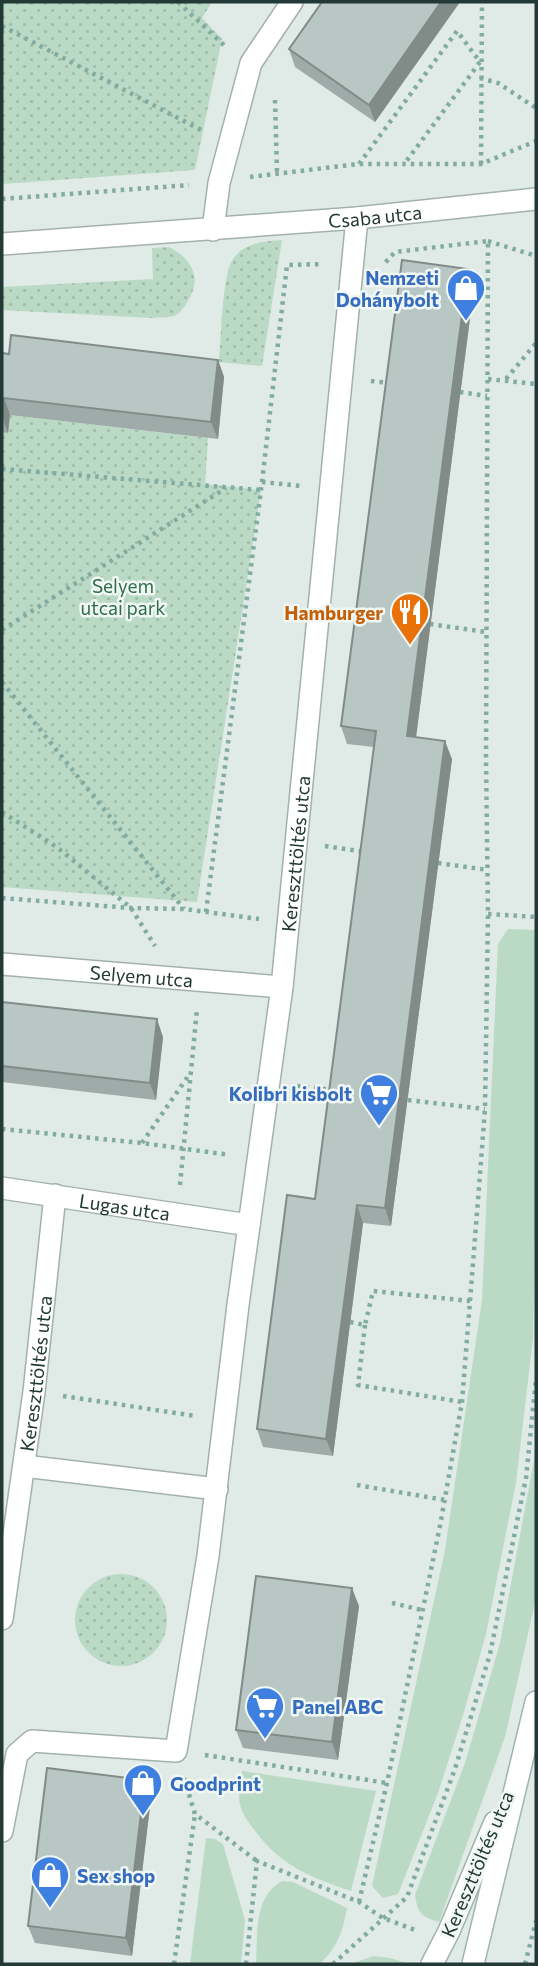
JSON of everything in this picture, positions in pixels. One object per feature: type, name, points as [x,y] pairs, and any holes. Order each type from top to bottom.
[{"type":"street","points":[[213,230],[219,183],[251,63],[292,2]]},
{"type":"street","name":"Csaba utca","points":[[2,244],[356,218],[536,199]]},
{"type":"street","name":"Kereszttöltés utca","points":[[176,1751],[208,1556],[223,1420],[282,987],[356,218]]},
{"type":"street","name":"Selyem utca","points":[[2,964],[282,987]]},
{"type":"street","name":"Lugas utca","points":[[2,1188],[249,1225]]},
{"type":"street","name":"Kereszttöltés utca","points":[[2,1619],[34,1392],[55,1195]]},
{"type":"street","name":"Kereszttöltés utca","points":[[24,1466],[216,1489]]},
{"type":"street","name":"Kereszttöltés utca","points":[[473,1964],[536,1702]]},
{"type":"street","points":[[2,1831],[17,1754],[32,1741],[176,1751]]},
{"type":"street","name":"Kereszttöltés utca","points":[[432,1964],[449,1931],[521,1763]]},
{"type":"path","points":[[482,2],[481,164],[536,141]]},
{"type":"path","points":[[2,26],[229,145]]},
{"type":"path","points":[[358,164],[457,31],[480,62]]},
{"type":"path","points":[[404,164],[480,62]]},
{"type":"path","points":[[480,78],[498,83],[536,108]]},
{"type":"path","points":[[359,1902],[387,1783],[462,1402],[485,1109],[488,914],[488,241]]},
{"type":"path","points":[[206,912],[261,491],[287,265],[382,265],[395,252],[488,241],[536,256]]},
{"type":"path","points":[[505,380],[536,343]]},
{"type":"path","points":[[488,379],[536,384]]},
{"type":"path","points":[[460,392],[487,396]]},
{"type":"path","points":[[2,469],[261,491]]},
{"type":"path","points":[[262,482],[330,490]]},
{"type":"path","points":[[2,630],[226,488]]},
{"type":"path","points":[[430,624],[486,632]]},
{"type":"path","points":[[2,682],[184,909]]},
{"type":"path","points":[[2,812],[58,848],[131,908]]},
{"type":"path","points":[[295,841],[369,852]]},
{"type":"path","points":[[439,863],[488,870]]},
{"type":"path","points":[[2,898],[131,908],[184,909],[288,923]]},
{"type":"path","points":[[488,914],[536,917]]},
{"type":"path","points":[[185,1149],[200,981]]},
{"type":"path","points":[[142,1143],[192,1071]]},
{"type":"path","points":[[269,1082],[338,1091]]},
{"type":"path","points":[[408,1100],[485,1109]]},
{"type":"path","points":[[2,1129],[142,1143],[258,1159]]},
{"type":"path","points":[[462,1402],[358,1385],[365,1325],[373,1291],[470,1301]]},
{"type":"path","points":[[351,1322],[365,1325]]},
{"type":"path","points":[[333,1964],[407,1897],[455,1769],[490,1654],[526,1478],[536,1379]]},
{"type":"path","points":[[34,1392],[223,1420]]},
{"type":"path","points":[[357,1485],[444,1500]]},
{"type":"path","points":[[392,1603],[422,1610]]},
{"type":"path","points":[[174,1964],[195,1814],[176,1751],[387,1783]]},
{"type":"path","points":[[195,1814],[257,1861],[359,1902],[383,1918]]},
{"type":"path","points":[[246,1964],[257,1861]]},
{"type":"path","points":[[525,1964],[536,1921]]},
{"type":"green space","points":[[2,2],[212,2],[202,18],[222,39],[195,170],[2,184]]},
{"type":"green space","points":[[282,240],[262,366],[219,362],[224,292],[233,259],[249,246]]},
{"type":"green space","points":[[169,247],[188,261],[195,281],[186,305],[174,316],[153,318],[2,310],[2,287],[153,279],[152,248]]},
{"type":"green space","name":"Selyem utcai park","points":[[10,415],[208,438],[205,484],[261,490],[197,902],[2,887],[2,432],[8,433]]},
{"type":"green space","points":[[508,929],[536,930],[533,1338],[516,1483],[486,1634],[464,1712],[438,1793],[398,1894],[383,1898],[372,1886],[445,1550],[482,1300],[498,944]]},
{"type":"green space","points":[[536,1449],[536,1598],[505,1737],[439,1922],[421,1913],[415,1895],[465,1763],[500,1643]]},
{"type":"green space","points":[[121,1574],[138,1578],[153,1588],[163,1603],[167,1620],[163,1637],[153,1652],[138,1662],[121,1666],[104,1662],[89,1652],[79,1637],[75,1620],[79,1603],[89,1588],[104,1578]]},
{"type":"green space","points":[[242,1771],[376,1791],[351,1891],[298,1869],[266,1844],[247,1821],[241,1808],[239,1798]]},
{"type":"green space","points":[[206,1838],[223,1844],[245,1920],[241,1964],[190,1964]]},
{"type":"green space","points":[[282,1881],[293,1882],[347,1908],[338,1939],[320,1964],[256,1964],[257,1929],[262,1907],[266,1897]]},
{"type":"green space","points":[[373,1956],[390,1958],[410,1964],[351,1964]]},
{"type":"building","points":[[322,2],[441,2],[369,105],[289,49]]},
{"type":"building","points":[[402,260],[468,269],[407,736],[445,741],[385,1208],[357,1205],[326,1439],[257,1429],[287,1195],[315,1199],[376,731],[341,726]]},
{"type":"building","points":[[11,335],[218,360],[211,422],[4,398],[2,416],[2,353],[9,354]]},
{"type":"building","points":[[2,1002],[157,1019],[150,1083],[2,1066]]},
{"type":"building","points":[[256,1576],[352,1588],[332,1742],[236,1730]]},
{"type":"building","points":[[47,1768],[145,1780],[126,1938],[28,1926]]},
{"type":"place","name":"Nemzeti Dohánybolt","points":[[466,322]]},
{"type":"place","name":"Hamburger","points":[[410,646]]},
{"type":"place","name":"Kolibri kisbolt","points":[[379,1127]]},
{"type":"place","name":"Panel ABC","points":[[265,1740]]},
{"type":"place","name":"Goodprint","points":[[143,1817]]},
{"type":"place","name":"Sex shop","points":[[50,1909]]}]
